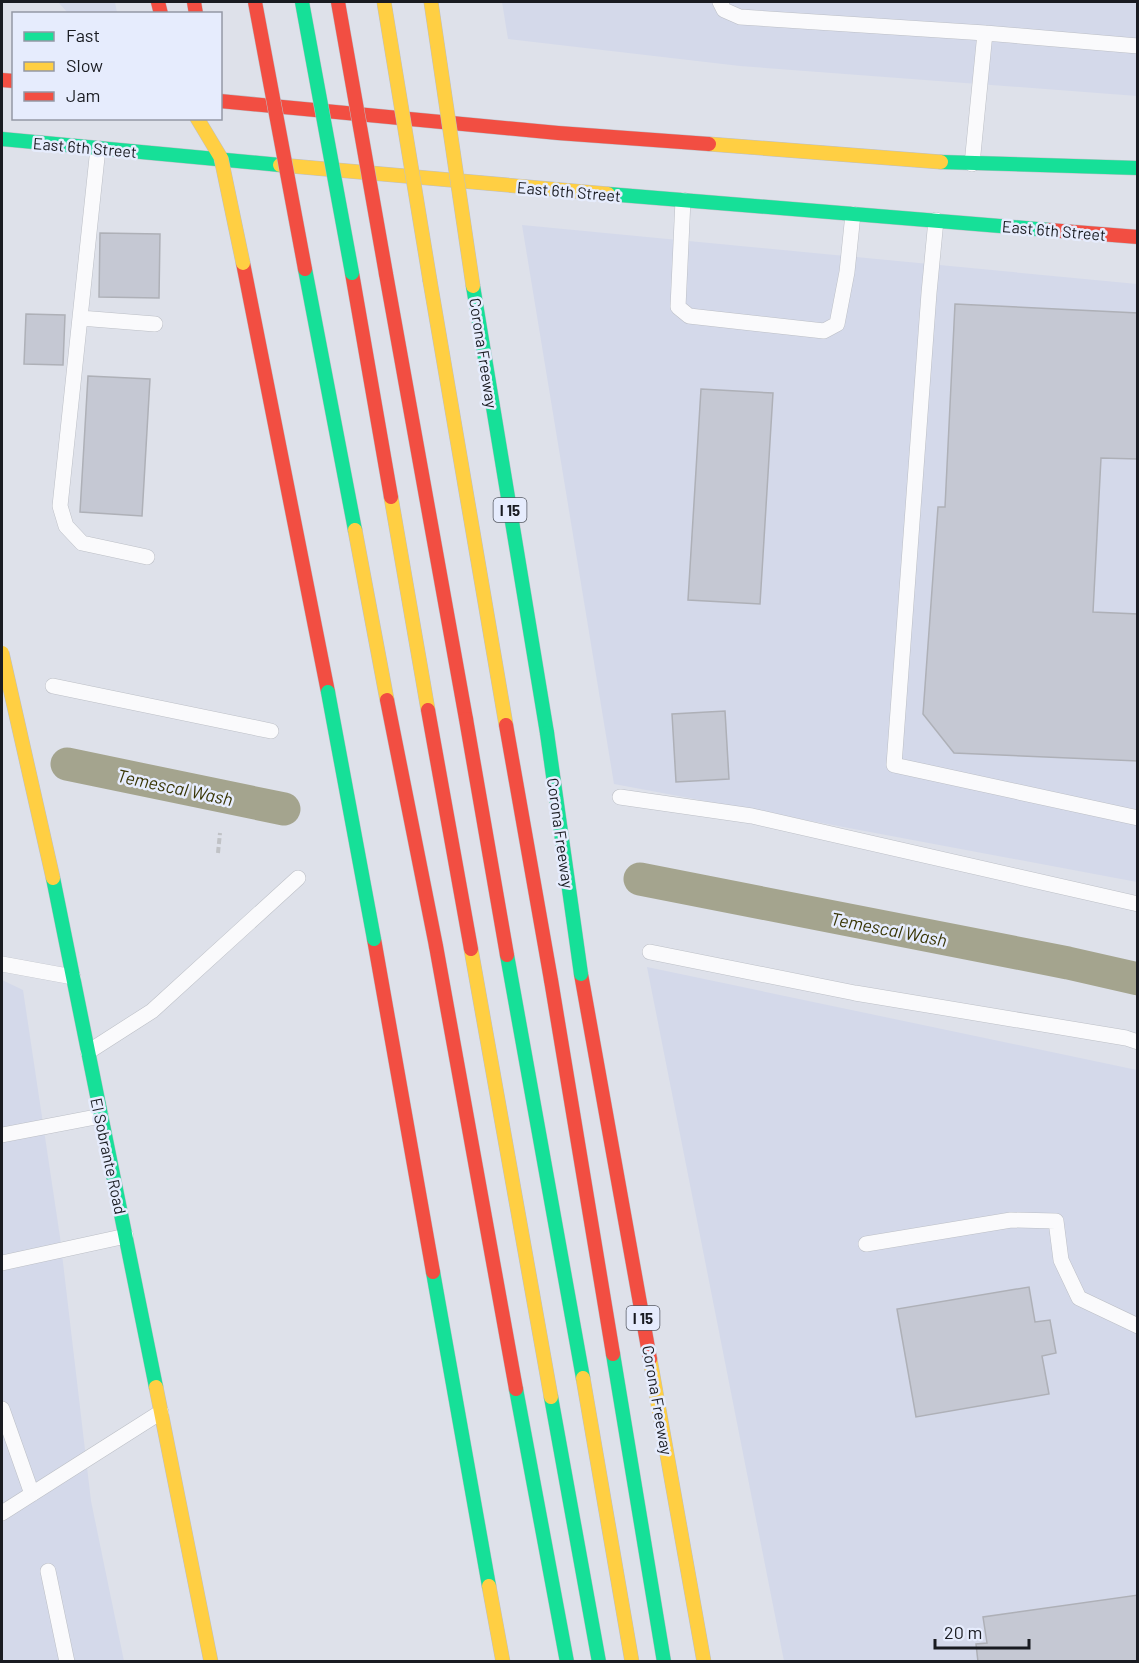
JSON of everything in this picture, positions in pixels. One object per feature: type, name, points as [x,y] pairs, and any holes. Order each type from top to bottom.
[{"type":"main road","points":[[255,2],[436,946],[567,1662]]},
{"type":"main road","points":[[302,2],[599,1662]]},
{"type":"main road","points":[[338,2],[632,1662]]},
{"type":"main road","points":[[384,2],[551,980],[664,1662]]},
{"type":"main road","name":"Corona Freeway","points":[[431,2],[473,286],[547,733],[581,974],[704,1662]]},
{"type":"main road","points":[[222,101],[558,133],[972,164],[1137,168]]},
{"type":"main road","points":[[198,120],[221,158]]},
{"type":"main road","points":[[214,120],[328,692],[503,1662]]},
{"type":"main road","name":"East 6th Street","points":[[2,139],[683,200],[1137,237]]},
{"type":"main road","name":"El Sobrante Road","points":[[2,653],[53,878],[211,1662]]},
{"type":"lane","points":[[720,2],[724,10],[740,17],[985,33],[1137,46]]},
{"type":"lane","points":[[972,164],[985,33]]},
{"type":"lane","points":[[98,148],[60,506],[66,526],[82,543],[147,556]]},
{"type":"lane","points":[[683,200],[678,307],[689,316],[824,331],[837,324],[847,272],[853,214]]},
{"type":"lane","points":[[936,220],[894,765],[1137,818]]},
{"type":"lane","points":[[80,318],[155,324]]},
{"type":"lane","points":[[53,686],[271,730]]},
{"type":"lane","points":[[620,797],[752,816],[1137,904]]},
{"type":"lane","points":[[88,1052],[152,1011],[298,878]]},
{"type":"lane","points":[[650,952],[855,993],[1125,1038],[1137,1042]]},
{"type":"lane","points":[[2,964],[73,977]]},
{"type":"lane","points":[[2,1135],[101,1116]]},
{"type":"lane","points":[[866,1244],[1011,1220],[1056,1221],[1062,1260],[1079,1298],[1137,1326]]},
{"type":"lane","points":[[2,1263],[126,1236]]},
{"type":"lane","points":[[2,1409],[32,1494]]},
{"type":"lane","points":[[2,1513],[161,1412]]},
{"type":"lane","points":[[48,1571],[67,1662]]},
{"type":"path","points":[[218,853],[220,832]]},
{"type":"shaded area","points":[[58,2],[115,2],[117,12],[67,12]]},
{"type":"shaded area","points":[[502,2],[1137,2],[1137,96],[740,66],[508,39]]},
{"type":"shaded area","points":[[522,225],[1137,284],[1137,882],[614,784]]},
{"type":"shaded area","points":[[647,967],[1137,1070],[1137,1661],[784,1661]]},
{"type":"shaded area","points":[[2,980],[23,990],[60,1237],[91,1501],[124,1661],[2,1661]]},
{"type":"building","points":[[100,233],[160,234],[159,298],[99,297]]},
{"type":"building","points":[[955,304],[1138,313],[1138,459],[1101,458],[1093,612],[1138,614],[1138,761],[954,753],[923,714],[938,507],[945,507]]},
{"type":"building","points":[[26,314],[65,315],[63,365],[24,364]]},
{"type":"building","points":[[88,376],[150,379],[142,516],[80,512]]},
{"type":"building","points":[[701,389],[773,393],[760,604],[688,600]]},
{"type":"building","points":[[725,711],[729,779],[676,782],[672,714]]},
{"type":"building","points":[[1029,1287],[1035,1322],[1050,1320],[1056,1353],[1042,1356],[1049,1394],[916,1417],[897,1309]]},
{"type":"building","points":[[1138,1595],[1138,1662],[978,1662],[976,1644],[987,1643],[983,1617]]},
{"type":"waterway","name":"Temescal Wash","points":[[67,764],[284,809]]},
{"type":"waterway","name":"Temescal Wash","points":[[640,879],[1068,963],[1138,979]]},
{"type":"traffic: fast","points":[[302,2],[352,273]]},
{"type":"traffic: fast","points":[[2,139],[280,165]]},
{"type":"traffic: fast","points":[[941,162],[1138,168]]},
{"type":"traffic: fast","points":[[608,194],[1049,230]]},
{"type":"traffic: fast","points":[[305,269],[355,530]]},
{"type":"traffic: fast","points":[[473,286],[547,733]]},
{"type":"traffic: fast","points":[[328,692],[374,939]]},
{"type":"traffic: fast","points":[[547,733],[581,974]]},
{"type":"traffic: fast","points":[[53,878],[156,1387]]},
{"type":"traffic: fast","points":[[507,955],[583,1378]]},
{"type":"traffic: fast","points":[[433,1272],[489,1586]]},
{"type":"traffic: fast","points":[[613,1354],[664,1662]]},
{"type":"traffic: fast","points":[[516,1389],[567,1662]]},
{"type":"traffic: fast","points":[[551,1397],[599,1662]]},
{"type":"traffic: slow","points":[[384,2],[430,281]]},
{"type":"traffic: slow","points":[[431,2],[473,286]]},
{"type":"traffic: slow","points":[[198,120],[221,158]]},
{"type":"traffic: slow","points":[[709,144],[941,162]]},
{"type":"traffic: slow","points":[[221,158],[243,263]]},
{"type":"traffic: slow","points":[[280,165],[608,194]]},
{"type":"traffic: slow","points":[[430,281],[506,725]]},
{"type":"traffic: slow","points":[[391,497],[428,710]]},
{"type":"traffic: slow","points":[[355,530],[387,700]]},
{"type":"traffic: slow","points":[[2,653],[53,878]]},
{"type":"traffic: slow","points":[[471,949],[551,1397]]},
{"type":"traffic: slow","points":[[650,1359],[704,1662]]},
{"type":"traffic: slow","points":[[583,1378],[632,1662]]},
{"type":"traffic: slow","points":[[156,1387],[211,1662]]},
{"type":"traffic: slow","points":[[489,1586],[503,1662]]},
{"type":"traffic: jam","points":[[158,2],[160,12]]},
{"type":"traffic: jam","points":[[194,2],[196,12]]},
{"type":"traffic: jam","points":[[255,2],[305,269]]},
{"type":"traffic: jam","points":[[338,2],[386,274]]},
{"type":"traffic: jam","points":[[2,80],[12,81]]},
{"type":"traffic: jam","points":[[222,101],[558,133],[709,144]]},
{"type":"traffic: jam","points":[[1049,230],[1138,237]]},
{"type":"traffic: jam","points":[[243,263],[328,692]]},
{"type":"traffic: jam","points":[[352,273],[391,497]]},
{"type":"traffic: jam","points":[[386,274],[466,719]]},
{"type":"traffic: jam","points":[[387,700],[436,946]]},
{"type":"traffic: jam","points":[[428,710],[471,949]]},
{"type":"traffic: jam","points":[[466,719],[507,955]]},
{"type":"traffic: jam","points":[[506,725],[551,980]]},
{"type":"traffic: jam","points":[[374,939],[433,1272]]},
{"type":"traffic: jam","points":[[436,946],[516,1389]]},
{"type":"traffic: jam","points":[[581,974],[650,1359]]},
{"type":"traffic: jam","points":[[551,980],[613,1354]]}]
